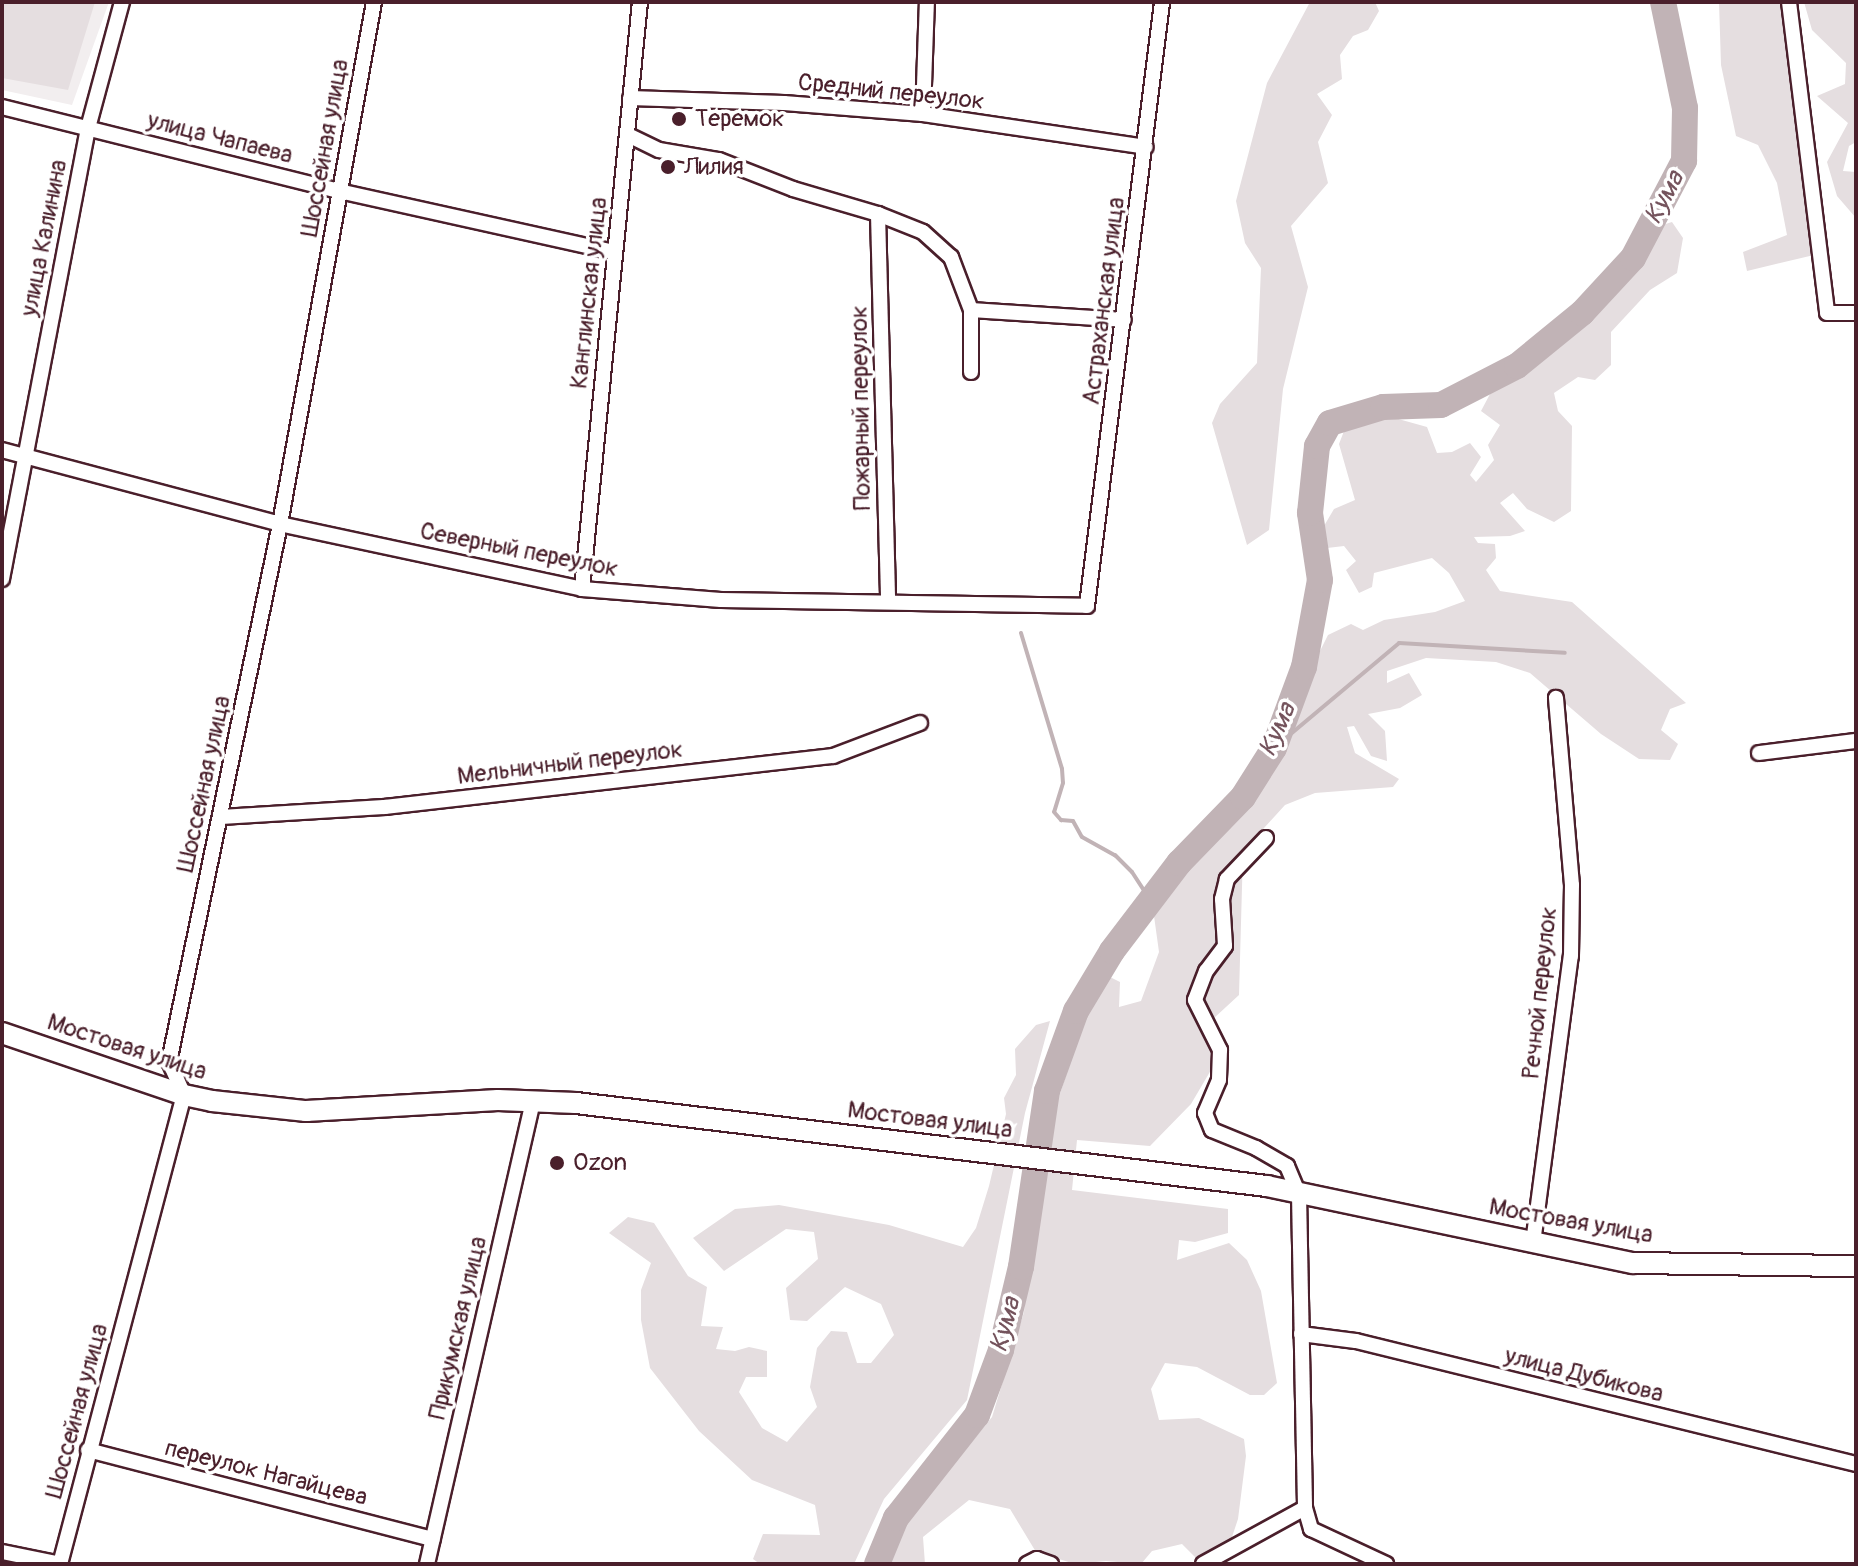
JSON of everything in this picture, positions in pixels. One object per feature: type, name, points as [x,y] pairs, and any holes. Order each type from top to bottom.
[{"type":"main road","name":"Мостовая улица","points":[[2,1033],[184,1095],[306,1111],[533,1101],[720,1118],[915,1145],[1267,1186],[1633,1263],[1856,1266]]},
{"type":"street","name":"улица Калинина","points":[[2,579],[23,455],[88,128],[122,2]]},
{"type":"street","name":"Шоссейная улица","points":[[60,1564],[184,1095],[169,1062],[280,524],[374,2]]},
{"type":"street","name":"Канглинская улица","points":[[582,589],[640,2]]},
{"type":"street","points":[[923,114],[927,2]]},
{"type":"street","name":"Астраханская улица","points":[[1087,606],[1162,2]]},
{"type":"street","points":[[1789,2],[1827,313],[1856,313]]},
{"type":"street","name":"Средний переулок","points":[[630,98],[784,103],[923,114],[1146,147]]},
{"type":"street","name":"улица Чапаева","points":[[2,107],[339,191],[614,252]]},
{"type":"street","points":[[628,135],[659,150],[719,160],[793,189],[878,214],[923,232],[951,257],[971,310],[971,372]]},
{"type":"street","name":"Пожарный переулок","points":[[878,214],[888,600]]},
{"type":"street","points":[[971,310],[1124,320]]},
{"type":"street","name":"Северный переулок","points":[[2,450],[280,524],[582,589],[721,600],[888,600],[1087,606]]},
{"type":"street","name":"Речной переулок","points":[[1533,1243],[1571,956],[1572,885],[1556,698]]},
{"type":"street","name":"Мельничный переулок","points":[[220,817],[385,807],[833,756],[920,723]]},
{"type":"street","points":[[1759,753],[1856,741]]},
{"type":"street","points":[[1266,838],[1227,879],[1222,899],[1225,946],[1206,971],[1195,1000],[1220,1050],[1219,1080],[1205,1113],[1212,1130],[1287,1166],[1299,1194],[1305,1508],[1311,1529],[1386,1564]]},
{"type":"street","name":"Прикумская улица","points":[[427,1564],[533,1101]]},
{"type":"street","name":"улица Дубикова","points":[[1301,1334],[1356,1341],[1856,1464]]},
{"type":"street","name":"переулок Нагайцева","points":[[88,1450],[433,1539]]},
{"type":"street","points":[[1203,1564],[1305,1508]]},
{"type":"street","points":[[2,1552],[60,1564]]},
{"type":"street","points":[[1027,1564],[1037,1559],[1051,1564]]},
{"type":"shaded area","points":[[2,2],[109,2],[72,105],[2,90]]},
{"type":"shaded area","points":[[2,2],[95,2],[68,90],[2,78]]},
{"type":"shaded area","points":[[1310,2],[1375,2],[1379,11],[1368,30],[1353,36],[1340,55],[1342,79],[1317,94],[1332,115],[1318,142],[1328,183],[1291,226],[1308,287],[1283,389],[1269,530],[1247,545],[1212,423],[1220,404],[1257,363],[1261,268],[1245,243],[1236,201],[1267,83]]},
{"type":"shaded area","points":[[1719,2],[1784,2],[1814,255],[1747,271],[1743,252],[1787,235],[1777,183],[1758,145],[1736,136],[1721,65]]},
{"type":"shaded area","points":[[1804,2],[1856,2],[1856,142],[1849,146],[1843,171],[1856,172],[1856,218],[1837,196],[1827,162],[1848,123],[1817,96],[1845,84],[1846,63],[1812,30]]},
{"type":"shaded area","points":[[1672,222],[1683,238],[1677,273],[1650,290],[1611,332],[1611,365],[1595,380],[1578,377],[1554,393],[1558,411],[1572,426],[1571,511],[1554,522],[1527,509],[1513,493],[1500,503],[1525,531],[1510,536],[1474,537],[1478,543],[1495,544],[1496,558],[1486,570],[1500,591],[1572,602],[1686,703],[1670,709],[1661,730],[1678,744],[1670,760],[1639,759],[1601,734],[1530,673],[1496,662],[1426,658],[1387,671],[1387,683],[1409,673],[1422,695],[1400,708],[1368,714],[1385,731],[1387,761],[1371,756],[1354,726],[1347,727],[1355,753],[1399,779],[1393,787],[1315,793],[1285,805],[1243,851],[1239,995],[1200,1031],[1210,1045],[1211,1070],[1191,1104],[1150,1146],[1077,1140],[1072,1190],[1228,1209],[1228,1233],[1195,1242],[1179,1240],[1177,1260],[1229,1243],[1247,1260],[1261,1291],[1277,1383],[1264,1395],[1250,1395],[1197,1367],[1165,1363],[1151,1389],[1159,1420],[1199,1418],[1244,1439],[1246,1456],[1238,1519],[1231,1540],[1196,1558],[1182,1544],[1152,1551],[1141,1564],[1106,1561],[1075,1564],[1036,1552],[1010,1509],[969,1500],[923,1537],[925,1564],[887,1564],[904,1525],[992,1417],[1024,1312],[1035,1210],[1052,1118],[1095,987],[1108,976],[1120,982],[1119,1007],[1141,1001],[1159,952],[1154,916],[1184,873],[1250,801],[1306,698],[1313,665],[1328,635],[1351,624],[1363,630],[1384,620],[1435,612],[1465,601],[1449,573],[1432,558],[1374,573],[1372,587],[1359,593],[1346,570],[1356,561],[1344,546],[1327,548],[1321,531],[1334,509],[1355,500],[1339,444],[1344,431],[1384,415],[1427,427],[1437,453],[1452,452],[1470,443],[1481,457],[1470,475],[1476,482],[1494,460],[1488,445],[1500,425],[1481,411],[1490,394],[1588,322],[1635,272],[1659,226]]},
{"type":"shaded area","points":[[1050,1021],[1025,1113],[967,1400],[884,1499],[854,1564],[760,1564],[753,1559],[763,1534],[820,1535],[815,1505],[752,1480],[699,1431],[650,1368],[641,1320],[641,1290],[651,1263],[609,1233],[628,1217],[654,1223],[688,1276],[707,1287],[701,1326],[723,1327],[716,1349],[735,1351],[749,1347],[767,1351],[767,1377],[746,1377],[739,1392],[762,1428],[787,1442],[817,1407],[810,1387],[817,1348],[831,1331],[847,1332],[857,1363],[871,1363],[894,1335],[881,1304],[845,1287],[807,1321],[790,1320],[786,1288],[818,1259],[814,1232],[786,1229],[724,1271],[693,1238],[735,1209],[779,1205],[889,1225],[963,1247],[976,1228],[989,1186],[1006,1114],[1004,1098],[1016,1075],[1015,1049],[1036,1025]]},
{"type":"waterway","name":"Кума","points":[[877,1564],[896,1518],[977,1415],[1001,1350],[1021,1267],[1047,1091],[1076,1011],[1112,951],[1179,863],[1243,797],[1274,748],[1304,667],[1320,580],[1310,513],[1317,446],[1330,423],[1383,407],[1441,405],[1517,366],[1582,313],[1633,258],[1684,161],[1685,108],[1663,2]]},
{"type":"waterway","points":[[1021,633],[1062,769],[1063,783],[1054,812],[1061,820],[1073,821],[1082,837],[1115,855],[1132,872],[1151,901]]},
{"type":"waterway","points":[[1274,748],[1399,643],[1565,653]]},
{"type":"place","name":"Теремок","points":[[679,119]]},
{"type":"place","name":"Лилия","points":[[668,167]]},
{"type":"place","name":"Ozon","points":[[557,1163]]}]
